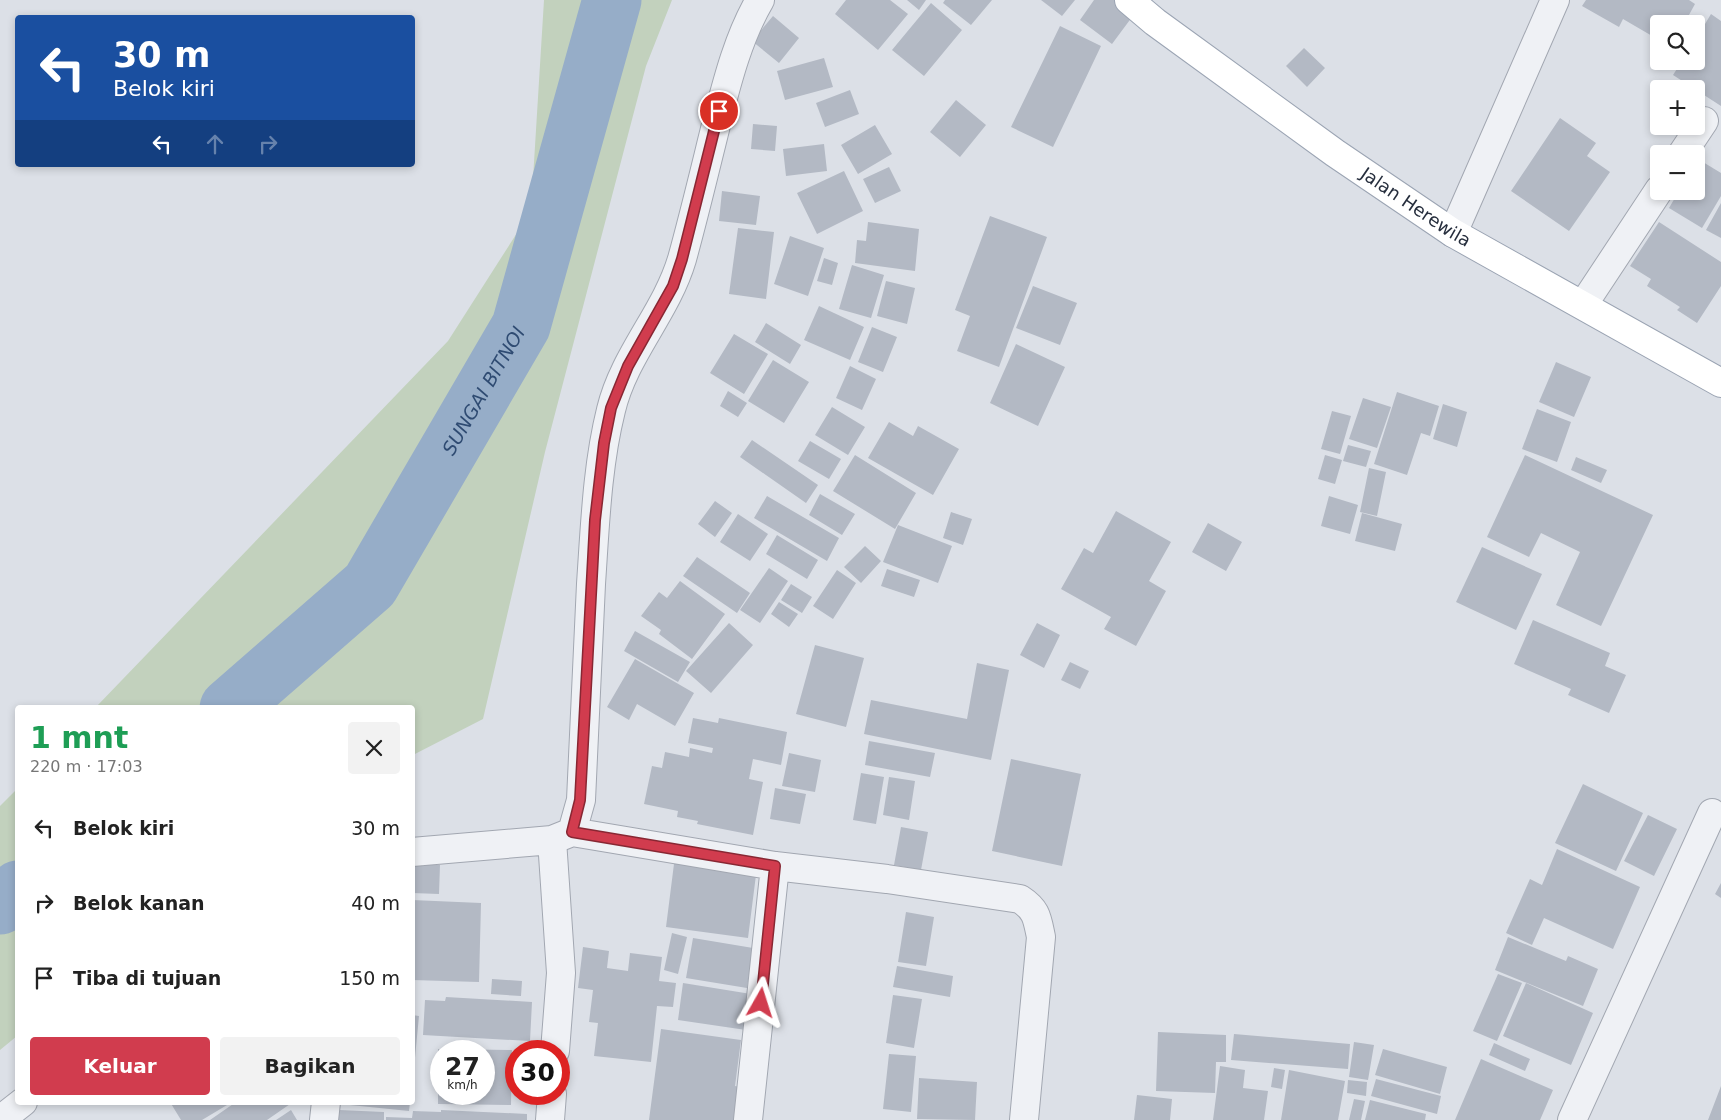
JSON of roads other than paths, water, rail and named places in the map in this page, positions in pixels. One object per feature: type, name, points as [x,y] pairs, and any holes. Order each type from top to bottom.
[{"type":"main road","name":"Jalan Herewila","points":[[1129,0],[1155,22],[1327,148],[1453,233],[1721,383]]},
{"type":"street","points":[[556,1040],[561,973],[562,836],[580,800],[595,520],[604,443],[611,408],[628,366],[673,286],[682,259],[724,92],[738,48],[753,11],[760,0]]},
{"type":"street","points":[[1453,233],[1555,0]]},
{"type":"street","points":[[1583,305],[1652,200]]},
{"type":"street","points":[[1572,1120],[1636,975],[1712,813]]},
{"type":"street","points":[[415,852],[562,836],[1020,898],[1030,905],[1037,915],[1041,937],[1024,1120]]},
{"type":"street","points":[[748,1120],[775,866]]},
{"type":"street","points":[[0,1120],[19,1105]]},
{"type":"street","points":[[324,1120],[326,1105]]},
{"type":"street","points":[[550,1120],[551,1105]]},
{"type":"waterway","name":"SUNGAI BITNOI","points":[[232,705],[370,585],[521,326],[612,0]]},
{"type":"waterway","name":"SUNGAI BITNOI","points":[[0,905],[15,892]]}]
